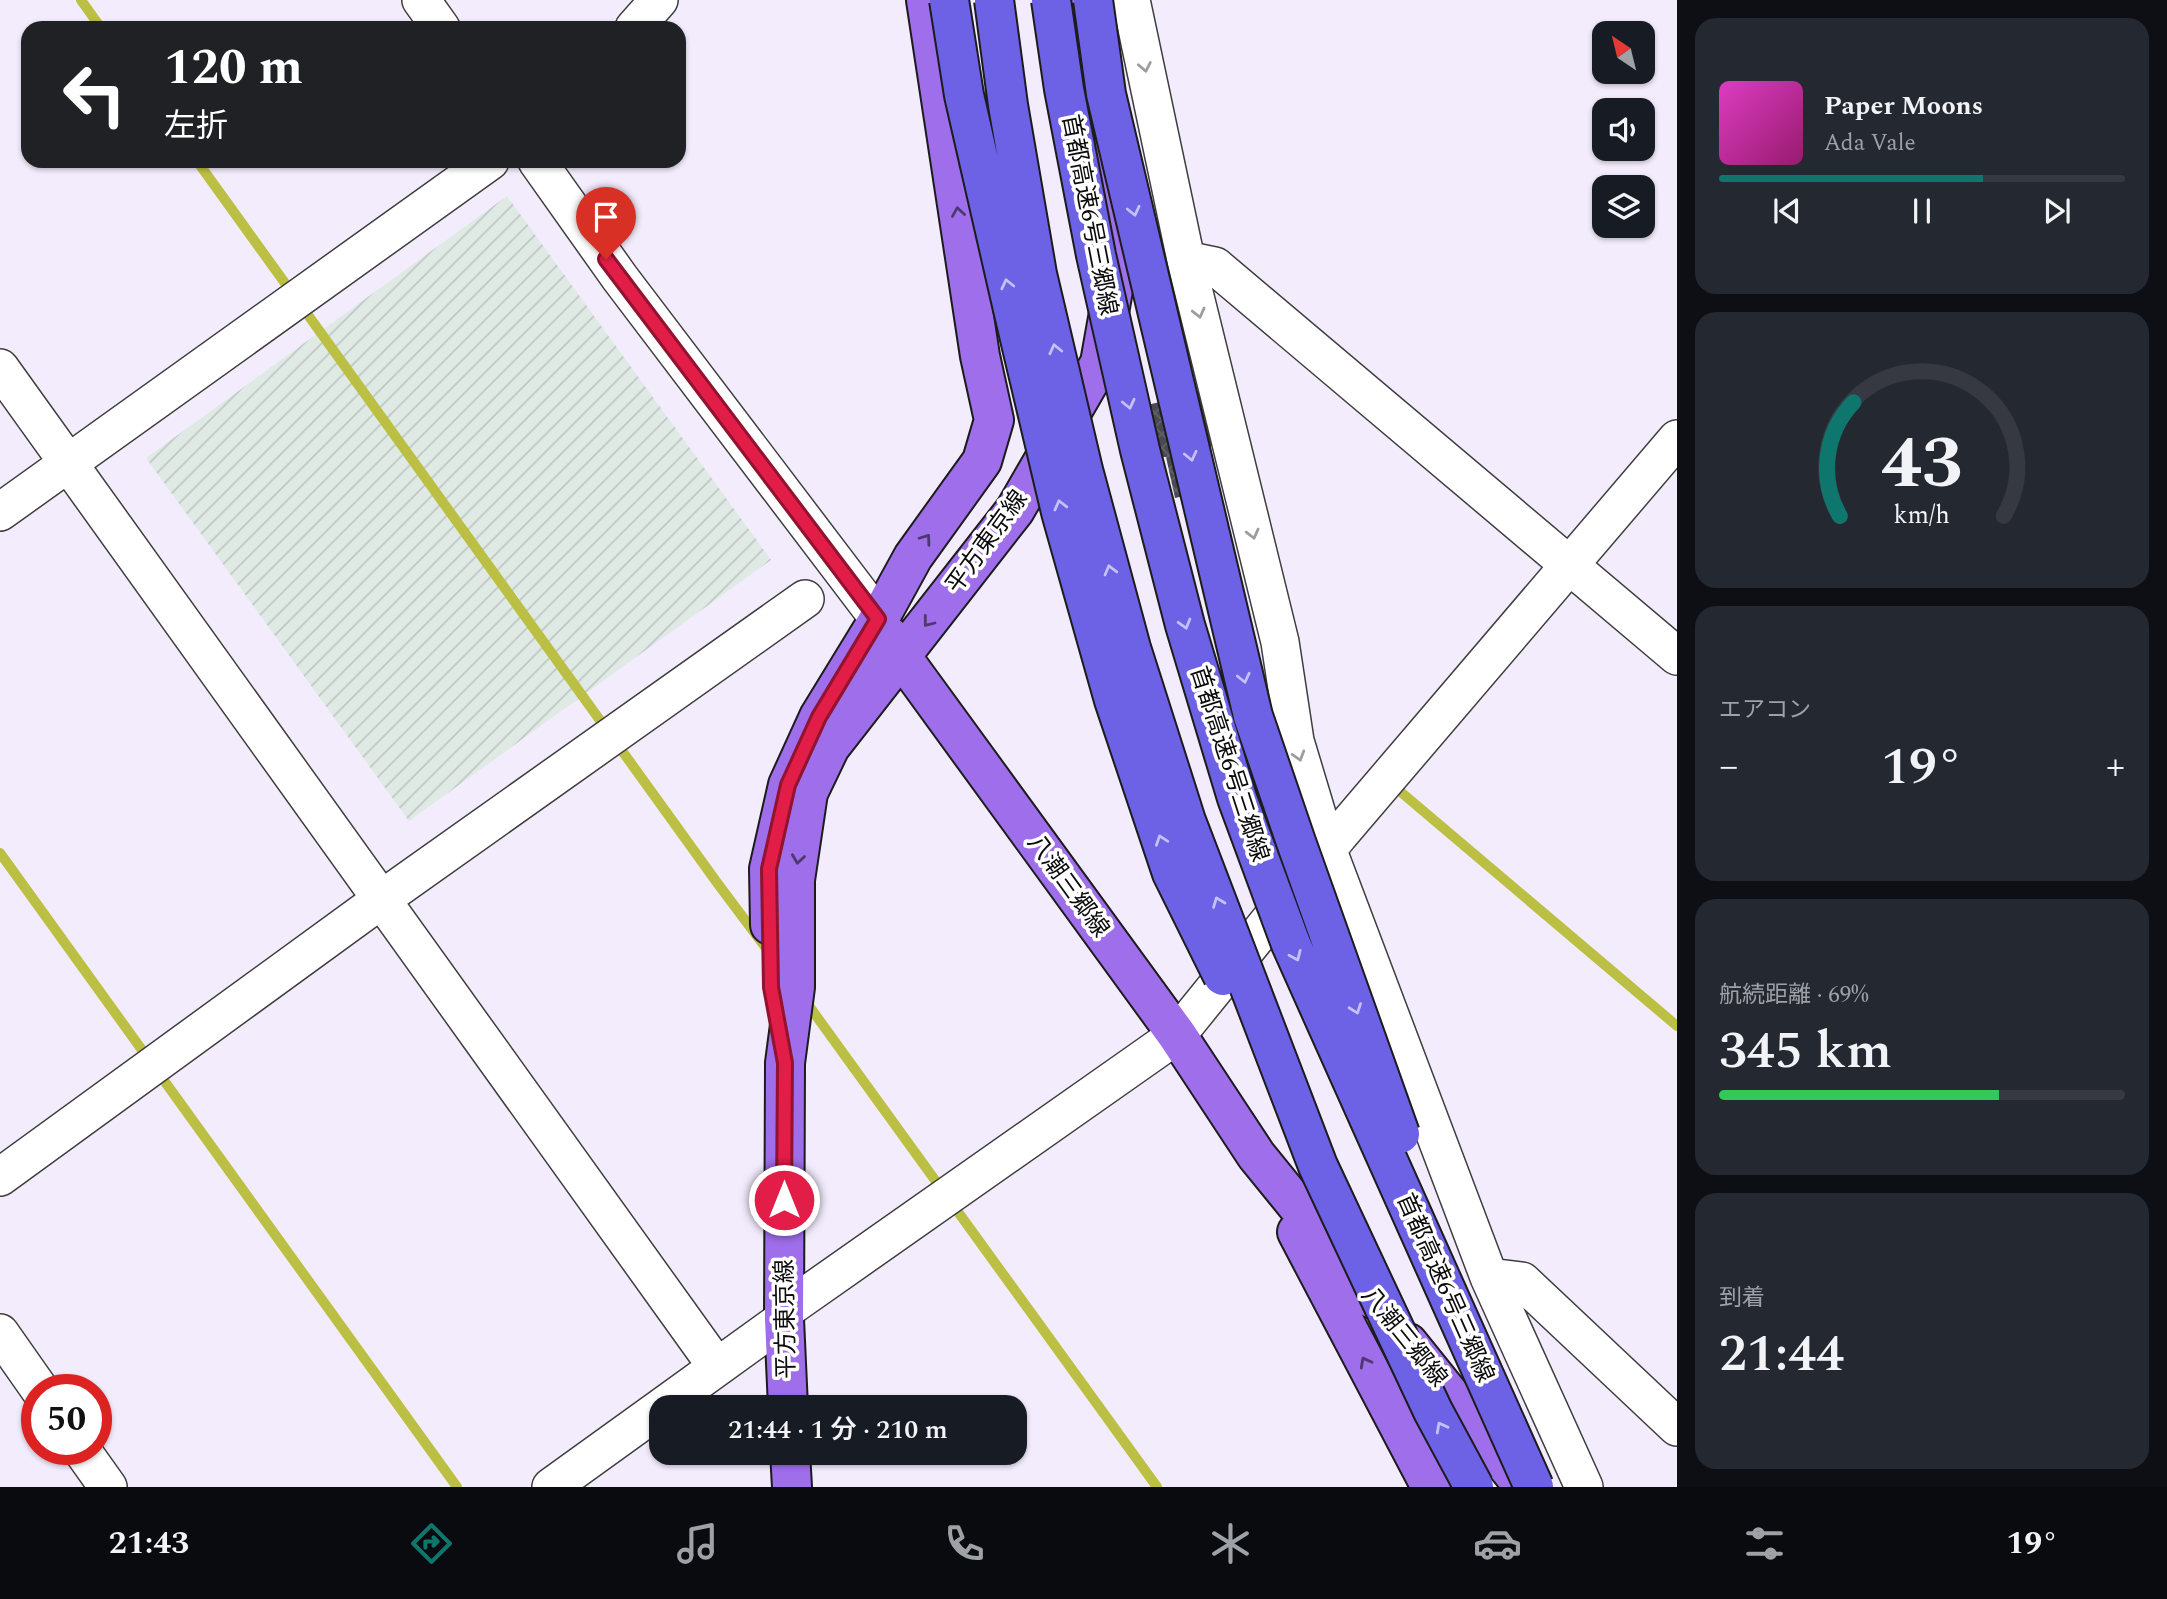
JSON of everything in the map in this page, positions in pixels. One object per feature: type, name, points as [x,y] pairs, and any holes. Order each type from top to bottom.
[{"type":"highway","points":[[993,0],[1037,274],[1083,470],[1131,648],[1186,821],[1318,1166]]},
{"type":"highway","name":"首都高速6号三郷線","points":[[1051,0],[1064,89],[1096,255],[1140,450],[1185,625],[1237,798],[1291,944],[1535,1487]]},
{"type":"highway","points":[[1093,0],[1106,94],[1253,716],[1409,1159],[1510,1377],[1535,1487]]},
{"type":"highway","points":[[929,3],[964,95],[1062,512],[1114,700],[1171,873],[1318,1166],[1433,1411],[1474,1487]]},
{"type":"main road","name":"平方東京線","points":[[787,1395],[784,1315],[785,1063],[794,987],[795,880],[808,793],[830,747],[1015,510],[1100,363],[1118,262],[1068,0]]},
{"type":"main road","name":"平方東京線","points":[[785,1063],[771,987],[769,869],[788,785],[819,717],[913,557],[982,461],[994,420],[980,356],[929,3]]},
{"type":"main road","name":"八潮三郷線","points":[[878,619],[901,656],[1177,1035],[1256,1155],[1524,1487]]},
{"type":"main road","name":"八潮三郷線","points":[[1256,1155],[1431,1487]]},
{"type":"main road","points":[[791,1465],[792,1487]]},
{"type":"street","points":[[421,0],[436,21]]},
{"type":"street","points":[[640,21],[659,0]]},
{"type":"street","points":[[1131,0],[1186,260],[1280,642],[1295,741],[1328,851],[1489,1277],[1584,1487]]},
{"type":"street","points":[[0,512],[480,168]]},
{"type":"street","points":[[542,168],[620,278],[878,619]]},
{"type":"street","points":[[1186,260],[1215,266],[1677,656]]},
{"type":"street","points":[[0,368],[717,1367]]},
{"type":"street","points":[[678,1395],[784,1315],[1177,1035],[1339,835],[1677,439]]},
{"type":"street","points":[[0,1177],[382,899],[805,599]]},
{"type":"street","points":[[1489,1277],[1522,1281],[1677,1427]]},
{"type":"street","points":[[0,1333],[29,1374]]},
{"type":"street","points":[[551,1487],[649,1416]]},
{"type":"street","points":[[92,1465],[107,1487]]},
{"type":"shaded area","points":[[507,196],[771,560],[409,821],[146,458]]},
{"type":"building","points":[[1203,392],[1216,445],[1175,455],[1184,496],[1175,498],[1166,457],[1163,457],[1147,405]]},
{"type":"waterway","points":[[81,0],[96,21]]},
{"type":"waterway","points":[[202,168],[784,972]]},
{"type":"waterway","points":[[1402,793],[1677,1026]]},
{"type":"waterway","points":[[0,853],[457,1487]]},
{"type":"waterway","points":[[804,999],[1157,1487]]},
{"type":"route","points":[[606,259],[878,619],[819,717],[788,785],[769,869],[771,987],[785,1063],[784,1200]]}]
